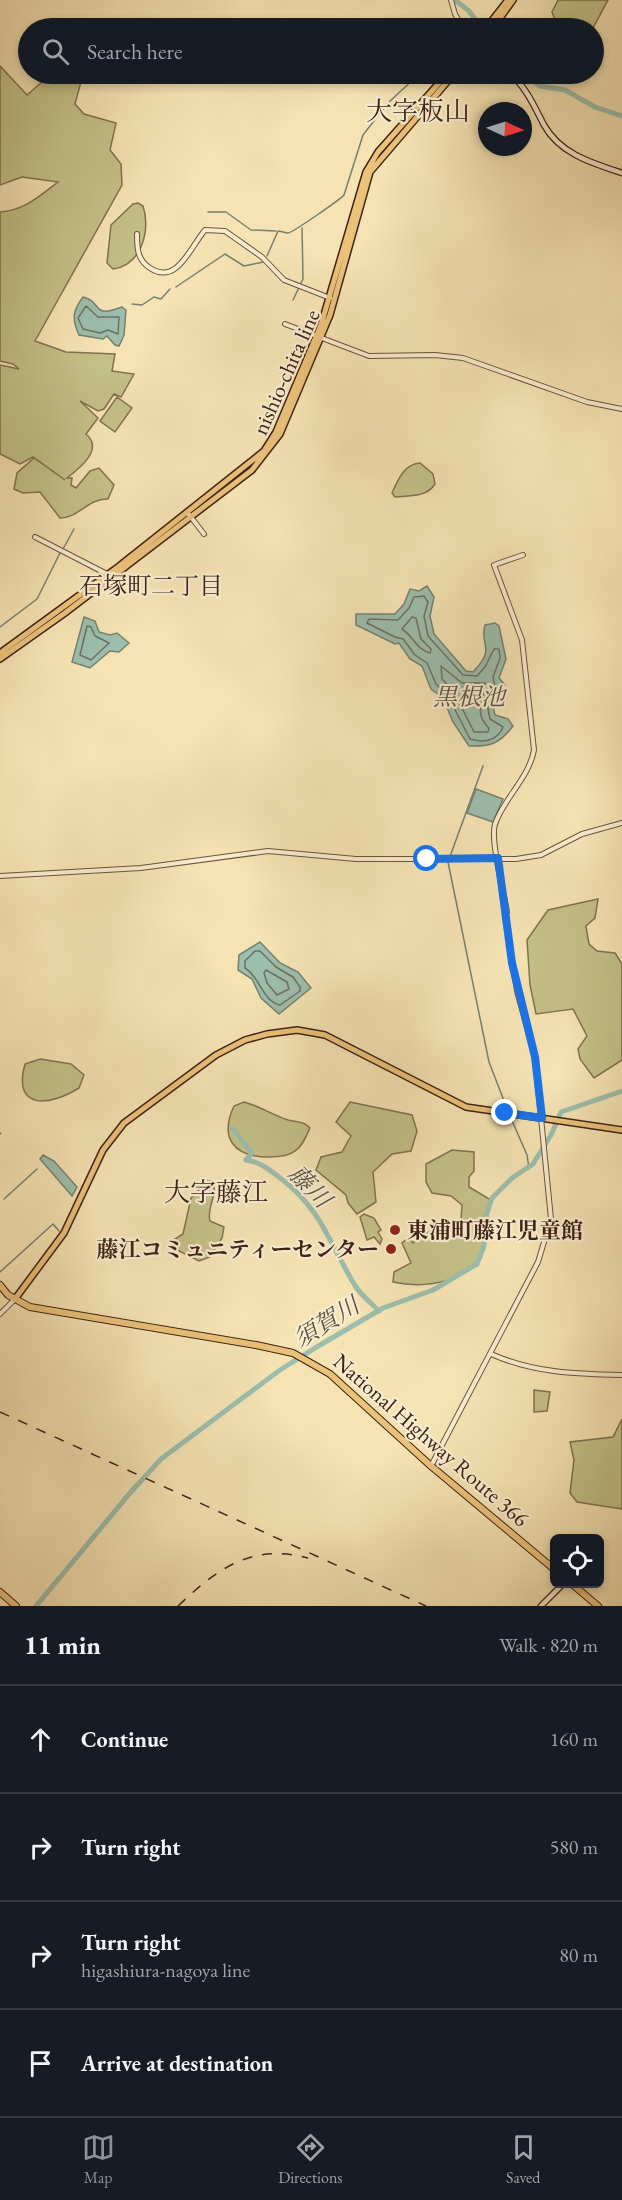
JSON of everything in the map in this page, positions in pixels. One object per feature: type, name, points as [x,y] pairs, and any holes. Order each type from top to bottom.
[{"type":"highway","name":"National Highway Route 366","points":[[0,1286],[15,1299],[30,1307],[293,1353],[307,1360],[344,1386],[431,1466],[550,1565]]},
{"type":"highway","points":[[577,1588],[598,1606]]},
{"type":"highway","points":[[0,1592],[16,1606]]},
{"type":"main road","points":[[496,18],[508,0]]},
{"type":"main road","points":[[498,18],[513,0]]},
{"type":"main road","name":"nishio-chita line","points":[[319,337],[360,186],[369,166],[439,84]]},
{"type":"main road","name":"nishio-chita line","points":[[0,659],[189,514],[252,470],[268,452],[280,434],[319,337],[370,172],[445,84]]},
{"type":"main road","points":[[520,84],[529,94],[545,126],[558,143],[576,156],[622,173]]},
{"type":"main road","name":"nishio-chita line","points":[[0,653],[110,576]]},
{"type":"main road","points":[[15,1299],[64,1233],[103,1150],[124,1123],[194,1070],[245,1040],[297,1030],[325,1035],[456,1103],[622,1130]]},
{"type":"main road","points":[[541,1606],[559,1588]]},
{"type":"street","points":[[451,0],[457,18]]},
{"type":"street","points":[[137,234],[137,249],[142,261],[151,270],[165,273],[178,267],[205,230],[225,231],[262,257],[284,280],[330,298]]},
{"type":"street","points":[[285,324],[369,356],[445,355],[463,358],[587,402],[622,409]]},
{"type":"street","points":[[189,514],[204,534]]},
{"type":"street","points":[[35,537],[110,576]]},
{"type":"street","points":[[431,1466],[491,1354],[547,1240],[551,1219],[551,1196],[535,1057],[512,963],[498,858],[493,839],[494,827],[529,766],[535,743],[522,640],[494,565],[523,555]]},
{"type":"street","points":[[0,876],[148,867],[268,851],[356,860],[498,858],[540,855],[582,834],[622,823]]},
{"type":"street","points":[[0,1314],[15,1299]]},
{"type":"street","points":[[491,1354],[516,1364],[547,1372],[622,1375]]},
{"type":"shaded area","points":[[558,0],[608,0],[598,18],[554,18],[552,12]]},
{"type":"shaded area","points":[[0,66],[27,95],[40,84],[80,84],[75,104],[84,114],[116,123],[110,150],[121,164],[122,185],[35,341],[66,352],[115,354],[112,371],[134,374],[121,397],[114,394],[104,409],[98,411],[80,401],[98,418],[86,434],[92,446],[88,458],[67,478],[72,478],[71,485],[76,488],[90,471],[99,468],[114,485],[108,499],[95,502],[67,517],[60,518],[40,492],[23,493],[14,489],[17,473],[34,458],[65,480],[33,457],[20,464],[0,454],[0,365],[19,369],[13,364],[0,361],[0,212],[24,206],[58,182],[22,177],[0,185]]},
{"type":"shaded area","points":[[138,203],[143,206],[146,225],[142,245],[131,261],[113,269],[107,263],[111,225],[133,204]]},
{"type":"shaded area","points":[[117,397],[132,408],[115,432],[100,421]]},
{"type":"shaded area","points":[[420,463],[433,474],[435,484],[422,494],[395,497],[392,493],[402,474],[410,466]]},
{"type":"shaded area","points":[[598,899],[595,918],[586,926],[589,944],[597,951],[615,953],[622,964],[622,1060],[594,1078],[580,1059],[578,1049],[587,1036],[573,1009],[536,1014],[530,985],[527,940],[548,910]]},
{"type":"shaded area","points":[[40,1059],[71,1064],[84,1075],[79,1088],[46,1101],[29,1097],[24,1090],[22,1079],[25,1064]]},
{"type":"shaded area","points":[[244,1102],[308,1126],[310,1128],[304,1141],[295,1151],[282,1156],[256,1156],[238,1149],[229,1136],[228,1127],[234,1106]]},
{"type":"shaded area","points":[[350,1102],[412,1115],[417,1131],[411,1151],[392,1154],[373,1172],[376,1202],[357,1214],[348,1203],[346,1195],[316,1170],[321,1157],[342,1152],[351,1136],[336,1122]]},
{"type":"shaded area","points":[[452,1150],[474,1152],[474,1171],[469,1177],[469,1187],[491,1200],[484,1246],[479,1258],[471,1268],[448,1280],[420,1284],[393,1282],[394,1272],[411,1263],[402,1243],[409,1237],[413,1243],[424,1234],[461,1220],[462,1205],[451,1196],[432,1193],[426,1182],[426,1164]]},
{"type":"shaded area","points":[[207,1181],[212,1181],[214,1186],[210,1221],[224,1227],[222,1238],[210,1257],[199,1261],[179,1251],[172,1241],[183,1234],[191,1198]]},
{"type":"shaded area","points":[[364,1214],[374,1218],[381,1230],[378,1232],[382,1239],[380,1244],[374,1237],[367,1240],[360,1217]]},
{"type":"shaded area","points":[[534,1390],[550,1392],[547,1411],[534,1412]]},
{"type":"shaded area","points":[[622,1419],[622,1509],[577,1502],[570,1493],[574,1460],[570,1442],[613,1437]]},
{"type":"water","points":[[83,297],[89,299],[101,310],[122,307],[126,310],[124,335],[119,346],[107,336],[103,339],[79,335],[74,316]]},
{"type":"water","name":"黒根池","points":[[427,586],[434,597],[430,616],[434,634],[466,671],[473,672],[484,657],[486,652],[485,625],[495,623],[499,626],[506,659],[499,678],[505,685],[495,699],[494,711],[495,715],[508,719],[513,726],[494,743],[469,746],[453,722],[443,698],[431,689],[422,666],[410,659],[399,643],[395,644],[356,625],[356,614],[395,614],[404,604],[410,589],[419,591]]},
{"type":"water","points":[[84,617],[95,621],[99,632],[110,635],[117,633],[129,643],[119,652],[110,651],[90,668],[72,662]]},
{"type":"water","points":[[476,789],[503,799],[493,822],[467,813]]},
{"type":"water","points":[[260,942],[280,963],[298,972],[311,988],[279,1014],[261,998],[252,979],[238,970],[239,955]]},
{"type":"water","points":[[43,1155],[54,1161],[77,1187],[72,1196],[40,1159]]},
{"type":"waterway","points":[[455,0],[474,18]]},
{"type":"waterway","points":[[267,256],[278,231],[291,232],[344,195],[363,135],[388,103],[408,84]]},
{"type":"waterway","points":[[537,84],[565,90],[595,107],[622,116]]},
{"type":"waterway","points":[[208,212],[226,212],[251,230],[276,231]]},
{"type":"waterway","points":[[293,300],[303,279],[302,228]]},
{"type":"waterway","points":[[176,287],[225,254],[244,266],[263,262]]},
{"type":"waterway","points":[[132,304],[142,305],[154,297],[161,299],[170,289]]},
{"type":"waterway","points":[[63,549],[74,529]]},
{"type":"waterway","points":[[0,627],[37,599],[60,553]]},
{"type":"waterway","points":[[483,766],[448,862],[489,1062],[508,1111]]},
{"type":"waterway","name":"須賀川","points":[[36,1606],[161,1459],[280,1370],[315,1348],[383,1308],[433,1290],[477,1264],[484,1246],[486,1216],[492,1198],[512,1178],[533,1164],[551,1135],[561,1112],[622,1091]]},
{"type":"waterway","points":[[510,1116],[527,1155],[529,1168]]},
{"type":"waterway","name":"藤川","points":[[233,1129],[252,1153],[246,1160],[260,1164],[271,1171],[306,1202],[324,1228],[356,1287],[379,1311]]},
{"type":"waterway","points":[[4,1199],[37,1169]]},
{"type":"waterway","points":[[0,1272],[53,1224],[59,1231]]},
{"type":"railway","points":[[0,1412],[426,1606]]},
{"type":"railway","points":[[178,1606],[207,1581],[236,1562],[269,1554],[288,1554],[308,1558]]},
{"type":"place","name":"東浦町藤江児童館","points":[[395,1230]]},
{"type":"place","name":"藤江コミュニティーセンター","points":[[391,1249]]},
{"type":"district","name":"大字板山","points":[[418,111]]},
{"type":"district","name":"石塚町二丁目","points":[[151,585]]},
{"type":"district","name":"大字藤江","points":[[216,1192]]},
{"type":"route","points":[[427,859],[498,858],[512,963],[535,1057],[542,1118],[505,1113]]}]
